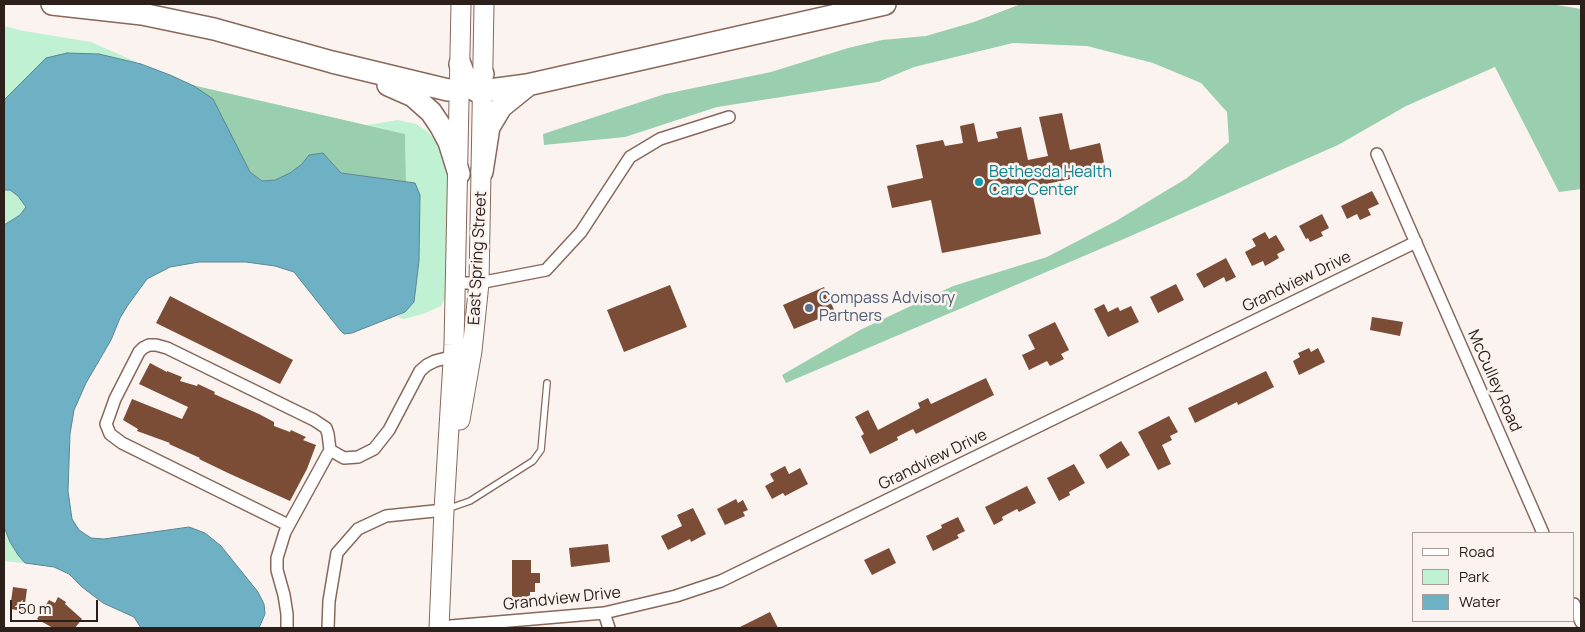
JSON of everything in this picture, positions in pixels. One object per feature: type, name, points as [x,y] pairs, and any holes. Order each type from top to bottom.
[{"type":"highway","points":[[52,4],[142,14],[214,29],[332,62],[448,90],[474,85],[527,85],[885,4]]},
{"type":"highway","points":[[332,62],[400,90],[423,104],[441,127],[449,142],[459,174]]},
{"type":"highway","points":[[460,64],[465,79],[474,85]]},
{"type":"highway","points":[[482,172],[489,127],[501,106],[527,85]]},
{"type":"main road","points":[[460,64],[461,4]]},
{"type":"main road","name":"East Spring Street","points":[[439,628],[444,510],[454,356],[459,174],[474,85],[484,4]]},
{"type":"main road","name":"East Spring Street","points":[[444,510],[472,351],[479,283],[482,172],[474,85]]},
{"type":"street","points":[[456,283],[479,283],[546,270],[581,232],[630,157],[660,140],[729,117]]},
{"type":"street","name":"McCulley Road","points":[[1377,154],[1543,532]]},
{"type":"street","name":"Grandview Drive","points":[[439,628],[604,613],[676,596],[721,580],[1416,242]]},
{"type":"street","points":[[287,628],[287,614],[277,570],[277,558],[288,525],[330,450],[326,428],[314,420],[166,348],[156,345],[143,348],[139,352],[108,416],[106,424],[110,434],[122,443],[288,525]]},
{"type":"street","points":[[330,450],[344,458],[358,457],[374,449],[389,430],[420,371],[435,361],[454,356]]},
{"type":"street","points":[[328,628],[329,601],[337,553],[358,529],[386,516],[444,510]]},
{"type":"street","points":[[1575,607],[1581,622]]},
{"type":"street","points":[[604,613],[609,628]]},
{"type":"lane","points":[[444,510],[470,501],[533,461],[541,450],[547,382]]},
{"type":"green space","points":[[1021,4],[1551,4],[1581,9],[1581,189],[1559,192],[1495,67],[1406,106],[1338,145],[786,383],[782,375],[860,330],[953,286],[1047,257],[1116,221],[1187,178],[1229,142],[1227,112],[1201,83],[1153,63],[1087,46],[1013,43],[914,67],[878,82],[717,107],[625,137],[544,145],[543,134],[665,94],[771,72],[848,48],[882,40],[926,36],[974,22]]},
{"type":"green space","points":[[4,26],[91,42],[141,64],[99,54],[46,58],[4,100]]},
{"type":"green space","points":[[192,85],[405,134],[406,182],[341,173],[323,153],[309,155],[302,164],[290,173],[275,180],[262,181],[250,172],[240,153]]},
{"type":"green space","points":[[398,120],[416,124],[427,131],[443,150],[449,173],[447,294],[441,306],[423,314],[404,319],[397,317],[405,312],[414,302],[419,261],[420,195],[415,183],[406,182],[405,134],[367,125]]},
{"type":"green space","points":[[4,190],[10,190],[18,196],[26,207],[20,215],[4,225]]},
{"type":"green space","points":[[4,527],[10,542],[25,563],[4,561]]},
{"type":"water","points":[[67,53],[99,54],[141,64],[194,86],[213,99],[250,172],[262,181],[275,180],[290,173],[302,164],[309,155],[323,153],[341,173],[415,183],[420,195],[419,261],[414,302],[405,312],[352,333],[344,334],[294,272],[275,266],[246,262],[199,262],[170,267],[147,279],[128,305],[120,318],[111,340],[86,383],[74,410],[70,434],[68,491],[72,519],[79,530],[91,538],[104,539],[189,527],[205,533],[221,546],[258,592],[264,604],[265,614],[259,628],[141,628],[134,617],[103,603],[69,574],[54,567],[25,563],[10,542],[4,527],[4,225],[20,215],[26,207],[18,196],[10,190],[4,190],[4,100],[46,58]]},
{"type":"building","name":"Bethesda Health Care Center","points":[[1062,113],[1070,150],[1100,143],[1106,172],[1031,187],[1041,234],[942,253],[931,200],[892,208],[887,186],[923,178],[916,145],[943,140],[945,146],[963,143],[960,126],[974,123],[978,142],[998,138],[996,132],[1021,127],[1028,160],[1048,156],[1039,117]]},
{"type":"building","points":[[1372,191],[1379,204],[1368,209],[1371,215],[1360,220],[1357,214],[1347,219],[1341,206]]},
{"type":"building","points":[[1322,214],[1329,228],[1321,232],[1323,236],[1310,242],[1308,238],[1306,239],[1299,226]]},
{"type":"building","points":[[1265,232],[1269,239],[1276,235],[1285,250],[1277,254],[1279,258],[1265,266],[1263,261],[1252,266],[1245,252],[1256,246],[1252,239]]},
{"type":"building","points":[[1226,258],[1236,277],[1226,282],[1224,277],[1204,288],[1196,274]]},
{"type":"building","points":[[1176,284],[1184,300],[1158,313],[1150,297]]},
{"type":"building","points":[[670,285],[687,327],[624,352],[607,310]]},
{"type":"building","name":"Compass Advisory Partners","points":[[824,287],[835,312],[794,329],[783,305]]},
{"type":"building","points":[[170,296],[293,360],[280,384],[156,323]]},
{"type":"building","points":[[1104,304],[1108,312],[1118,307],[1120,311],[1131,306],[1139,322],[1108,337],[1094,309]]},
{"type":"building","points":[[1372,317],[1403,322],[1400,336],[1370,330]]},
{"type":"building","points":[[1055,322],[1069,350],[1061,354],[1064,359],[1050,366],[1047,361],[1029,370],[1022,355],[1035,349],[1028,335]]},
{"type":"building","points":[[1309,348],[1311,352],[1318,348],[1325,362],[1299,375],[1293,361],[1300,357],[1298,353]]},
{"type":"building","points":[[150,363],[182,377],[180,381],[197,386],[198,384],[215,392],[214,394],[274,422],[274,426],[290,432],[291,430],[306,437],[303,440],[316,445],[307,469],[290,501],[199,459],[170,443],[137,431],[138,429],[123,420],[132,399],[182,419],[188,407],[139,384]]},
{"type":"building","points":[[1266,371],[1274,387],[1238,405],[1237,402],[1195,423],[1188,408]]},
{"type":"building","points":[[986,378],[994,395],[916,434],[913,429],[897,437],[898,440],[870,454],[861,436],[864,434],[855,417],[868,410],[878,430],[920,408],[918,403],[928,398],[931,404]]},
{"type":"building","points":[[1169,416],[1178,432],[1170,436],[1172,440],[1162,445],[1171,464],[1158,470],[1138,432]]},
{"type":"building","points":[[1121,441],[1130,455],[1107,469],[1099,455]]},
{"type":"building","points":[[1074,464],[1085,483],[1069,492],[1070,495],[1059,501],[1047,478]]},
{"type":"building","points":[[785,466],[789,474],[800,468],[808,484],[785,496],[783,493],[772,499],[765,486],[774,481],[770,474]]},
{"type":"building","points":[[1027,486],[1036,503],[1019,512],[1017,509],[1002,517],[1003,520],[994,525],[985,507]]},
{"type":"building","points":[[736,499],[738,503],[743,500],[748,510],[743,512],[745,516],[725,525],[717,509]]},
{"type":"building","points":[[693,508],[706,534],[691,542],[690,539],[668,550],[661,536],[682,526],[677,515]]},
{"type":"building","points":[[958,517],[965,531],[957,535],[959,538],[933,551],[926,536],[942,528],[941,525]]},
{"type":"building","points":[[608,544],[610,562],[571,567],[569,548]]},
{"type":"building","points":[[889,548],[896,563],[872,575],[864,560]]},
{"type":"building","points":[[512,560],[531,560],[531,573],[540,573],[540,583],[535,583],[535,592],[530,592],[530,604],[512,604]]},
{"type":"building","points":[[13,587],[27,589],[24,611],[10,609]]},
{"type":"building","points":[[58,597],[66,602],[65,604],[82,619],[75,628],[53,628],[37,619],[49,600],[55,603]]},
{"type":"building","points":[[770,612],[778,628],[738,628]]},
{"type":"place","name":"Bethesda Health Care Center","points":[[979,182]]},
{"type":"place","name":"Compass Advisory Partners","points":[[809,308]]}]
